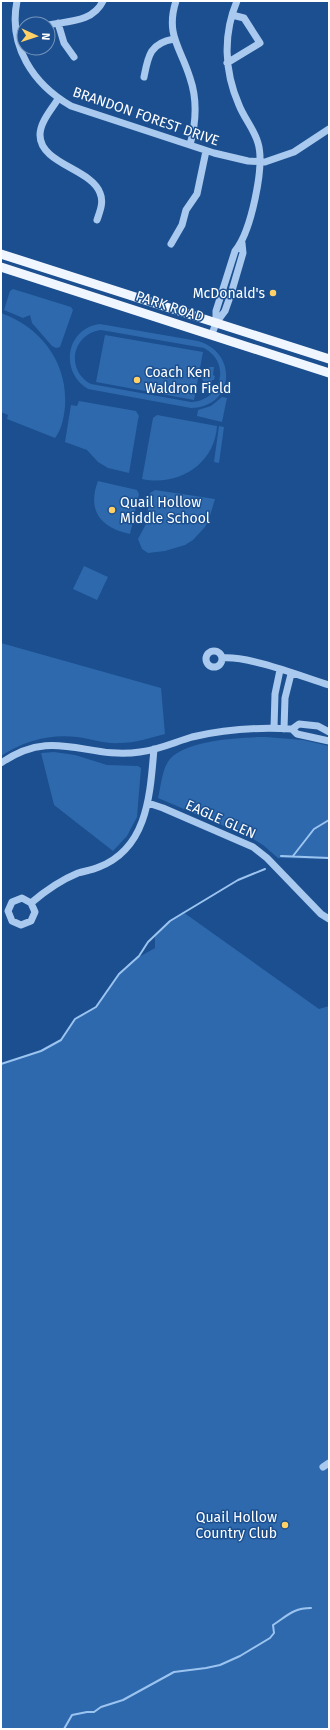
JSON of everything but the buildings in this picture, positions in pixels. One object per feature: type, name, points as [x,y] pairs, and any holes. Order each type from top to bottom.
[{"type":"main road","name":"PARK ROAD","points":[[1,254],[329,359]]},
{"type":"main road","name":"PARK ROAD","points":[[1,267],[329,373]]},
{"type":"street","name":"BRANDON FOREST DRIVE","points":[[16,16],[17,1]]},
{"type":"street","points":[[74,57],[64,43],[58,23],[93,14],[103,1]]},
{"type":"street","points":[[176,1],[172,18],[174,39],[194,89],[196,114],[190,145]]},
{"type":"street","points":[[212,334],[216,323],[225,311],[243,253],[242,243],[256,195],[259,162],[258,142],[239,105],[228,73],[228,40],[232,14],[238,1]]},
{"type":"street","points":[[227,63],[260,43],[244,18],[232,14]]},
{"type":"street","points":[[144,77],[148,56],[151,51],[160,43],[174,39]]},
{"type":"street","name":"BRANDON FOREST DRIVE","points":[[24,56],[29,68],[41,84],[58,99],[88,113],[239,160],[259,162],[275,160],[294,152],[329,130]]},
{"type":"street","points":[[58,99],[42,127],[41,140],[50,154],[98,187],[102,201],[97,220]]},
{"type":"street","points":[[171,244],[182,225],[186,210],[197,194],[206,150]]},
{"type":"street","points":[[222,658],[232,658],[280,670],[329,685]]},
{"type":"street","points":[[274,728],[275,694],[280,670]]},
{"type":"street","points":[[284,729],[285,698],[291,674]]},
{"type":"street","points":[[1,763],[21,752],[49,745],[74,746],[114,754],[141,752],[213,733],[240,728],[292,729],[299,724],[318,726],[329,732]]},
{"type":"street","points":[[292,729],[297,734],[329,742]]},
{"type":"street","points":[[31,903],[55,885],[78,874],[99,867],[121,854],[136,836],[141,826],[148,803],[154,749]]},
{"type":"street","name":"EAGLE GLEN","points":[[148,803],[253,847],[267,858],[321,914],[329,919]]},
{"type":"shaded area","points":[[13,289],[71,307],[73,310],[60,347],[56,348],[52,346],[32,323],[30,315],[23,318],[4,310],[10,291]]},
{"type":"shaded area","points":[[1,313],[28,327],[40,337],[57,361],[65,390],[65,406],[62,423],[55,438],[7,419],[8,415],[1,412]]},
{"type":"shaded area","points":[[100,324],[198,341],[211,347],[220,356],[225,367],[226,379],[223,390],[216,399],[205,405],[191,408],[88,389],[79,381],[73,372],[70,362],[70,352],[80,333],[89,327]],"holes":[[[101,330],[204,348],[213,355],[218,363],[220,371],[219,380],[216,388],[210,395],[201,400],[191,402],[91,384],[83,378],[75,362],[75,353],[78,345],[91,333]]]},
{"type":"shaded area","points":[[105,335],[203,352],[194,400],[96,382]]},
{"type":"shaded area","points":[[214,367],[213,375],[215,376],[214,380],[212,380],[211,389],[207,387],[202,378],[206,369]]},
{"type":"shaded area","points":[[222,397],[227,398],[222,422],[197,416],[198,410],[211,406]]},
{"type":"shaded area","points":[[79,401],[136,411],[139,416],[129,473],[108,468],[98,462],[87,450],[65,442],[71,405],[77,406]]},
{"type":"shaded area","points":[[157,415],[217,426],[215,440],[210,451],[202,462],[181,476],[155,481],[142,479],[153,418]]},
{"type":"shaded area","points":[[219,426],[224,427],[219,463],[214,462]]},
{"type":"shaded area","points":[[98,481],[137,490],[139,494],[130,534],[111,527],[99,516],[95,509],[94,501]]},
{"type":"shaded area","points":[[155,490],[215,499],[205,527],[193,540],[185,545],[165,551],[148,553],[142,549],[138,539],[146,524],[150,493]]},
{"type":"shaded area","points":[[84,566],[108,577],[97,600],[73,589]]},
{"type":"shaded area","points":[[1,643],[161,688],[165,734],[126,743],[104,742],[67,736],[47,738],[19,746],[1,756]]},
{"type":"shaded area","points":[[266,737],[303,740],[329,746],[329,859],[278,858],[263,845],[250,837],[158,798],[165,767],[170,759],[178,753],[188,748],[215,741]]},
{"type":"shaded area","points":[[54,752],[75,755],[107,765],[138,766],[141,768],[137,817],[127,836],[113,851],[54,805],[41,753]]},
{"type":"shaded area","points":[[183,912],[319,1009],[329,1006],[329,1729],[1,1729],[1,1064],[41,1051],[61,1040],[75,1019],[96,1007],[119,974],[132,961],[155,948],[155,935],[170,921]]},
{"type":"waterway","points":[[293,856],[314,829],[329,820]]},
{"type":"waterway","points":[[281,856],[329,858]]},
{"type":"waterway","points":[[1,1064],[41,1051],[61,1040],[75,1019],[96,1007],[119,974],[139,956],[148,942],[170,921],[238,880],[265,869]]},
{"type":"waterway","points":[[64,1729],[72,1715],[94,1712],[101,1707],[123,1700],[174,1672],[220,1665],[240,1656],[270,1638],[274,1633],[273,1625],[286,1616],[299,1609],[311,1608]]},
{"type":"place","name":"McDonald's","points":[[273,293]]},
{"type":"place","name":"Coach Ken Waldron Field","points":[[137,380]]},
{"type":"place","name":"Quail Hollow Middle School","points":[[112,510]]},
{"type":"place","name":"Quail Hollow Country Club","points":[[285,1525]]}]
